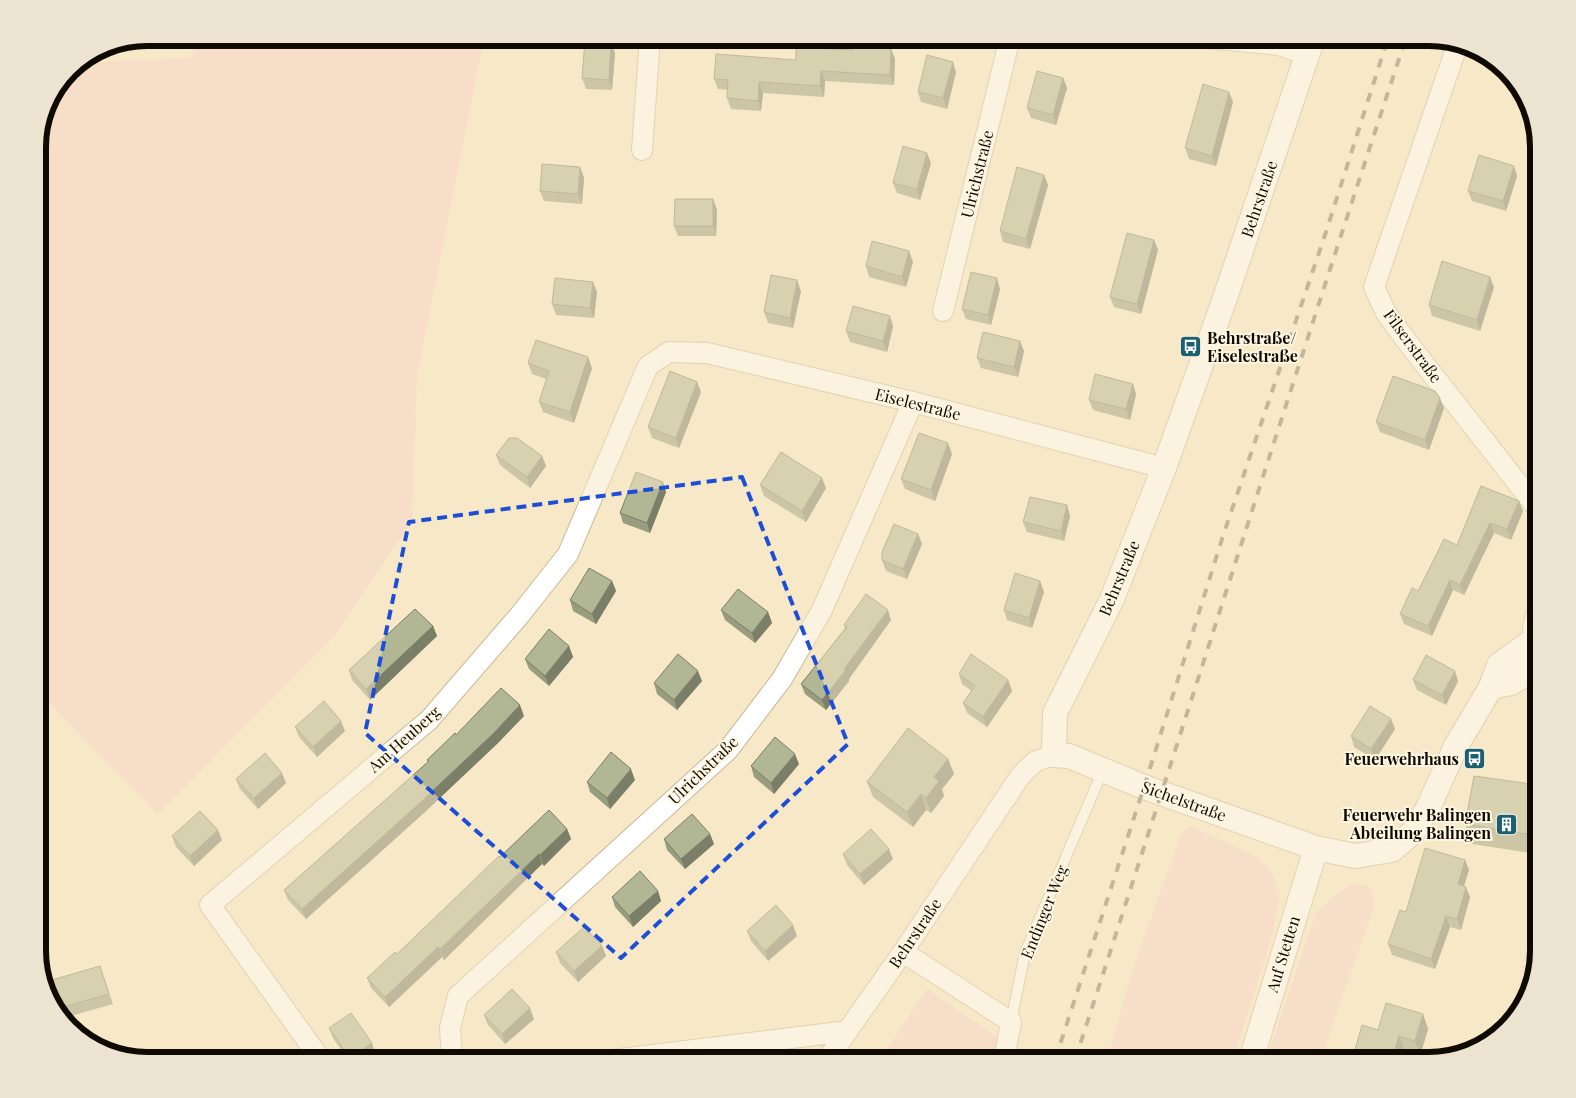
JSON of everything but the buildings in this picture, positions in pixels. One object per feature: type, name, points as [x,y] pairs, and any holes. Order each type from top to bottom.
[{"type":"street","points":[[642,150],[649,46]]},
{"type":"street","name":"Ulrichstraße","points":[[943,311],[1008,46]]},
{"type":"street","name":"Behrstraße","points":[[833,1052],[903,952],[1021,775],[1036,761],[1054,755],[1055,713],[1112,599],[1164,468],[1225,298],[1310,46]]},
{"type":"street","name":"Filserstraße","points":[[1456,50],[1374,287],[1386,313],[1408,343],[1530,499]]},
{"type":"street","name":"Eiselestraße","points":[[669,352],[707,353],[913,402],[1164,468]]},
{"type":"street","name":"Am Heuberg","points":[[315,1052],[210,905],[429,720],[519,616],[568,554],[648,366],[669,352]]},
{"type":"street","name":"Ulrichstraße","points":[[452,1052],[450,1028],[458,996],[728,750],[782,679],[822,610],[913,402]]},
{"type":"street","name":"Sichelstraße","points":[[1054,755],[1069,756],[1144,787],[1316,848],[1355,856],[1392,850],[1414,832],[1428,808],[1456,746],[1491,687],[1499,664],[1530,639]]},
{"type":"street","points":[[1491,687],[1511,683],[1530,672]]},
{"type":"street","name":"Auf Stetten","points":[[1253,1052],[1316,848]]},
{"type":"street","points":[[903,952],[1010,1022]]},
{"type":"street","name":"Endinger Weg","points":[[1005,1052],[1010,1022]]},
{"type":"street","points":[[677,1052],[848,1031]]},
{"type":"lane","name":"Endinger Weg","points":[[1010,1022],[1025,953],[1103,770]]},
{"type":"highlighted area","points":[[742,477],[848,744],[621,958],[365,733],[409,522]]},
{"type":"shaded area","points":[[147,46],[181,46],[127,48]]},
{"type":"shaded area","points":[[197,46],[482,46],[417,376],[412,521],[332,639],[158,814],[46,700],[46,140],[54,108],[63,91],[91,63],[189,58]]},
{"type":"shaded area","points":[[1190,826],[1256,856],[1272,873],[1280,894],[1274,930],[1236,1052],[1109,1052],[1133,968],[1181,834]]},
{"type":"shaded area","points":[[1354,883],[1371,887],[1374,906],[1324,1052],[1269,1052],[1316,913],[1336,895]]},
{"type":"shaded area","points":[[927,989],[1000,1039],[997,1052],[885,1052]]},
{"type":"railway","points":[[1058,1052],[1223,536],[1325,235],[1385,46]]},
{"type":"railway","points":[[1078,1052],[1403,46]]},
{"type":"place","name":"Behrstraße/ Eiselestraße","points":[[1191,347]]},
{"type":"place","name":"Feuerwehrhaus","points":[[1475,759]]},
{"type":"place","name":"Feuerwehr Balingen Abteilung Balingen","points":[[1507,824]]}]
